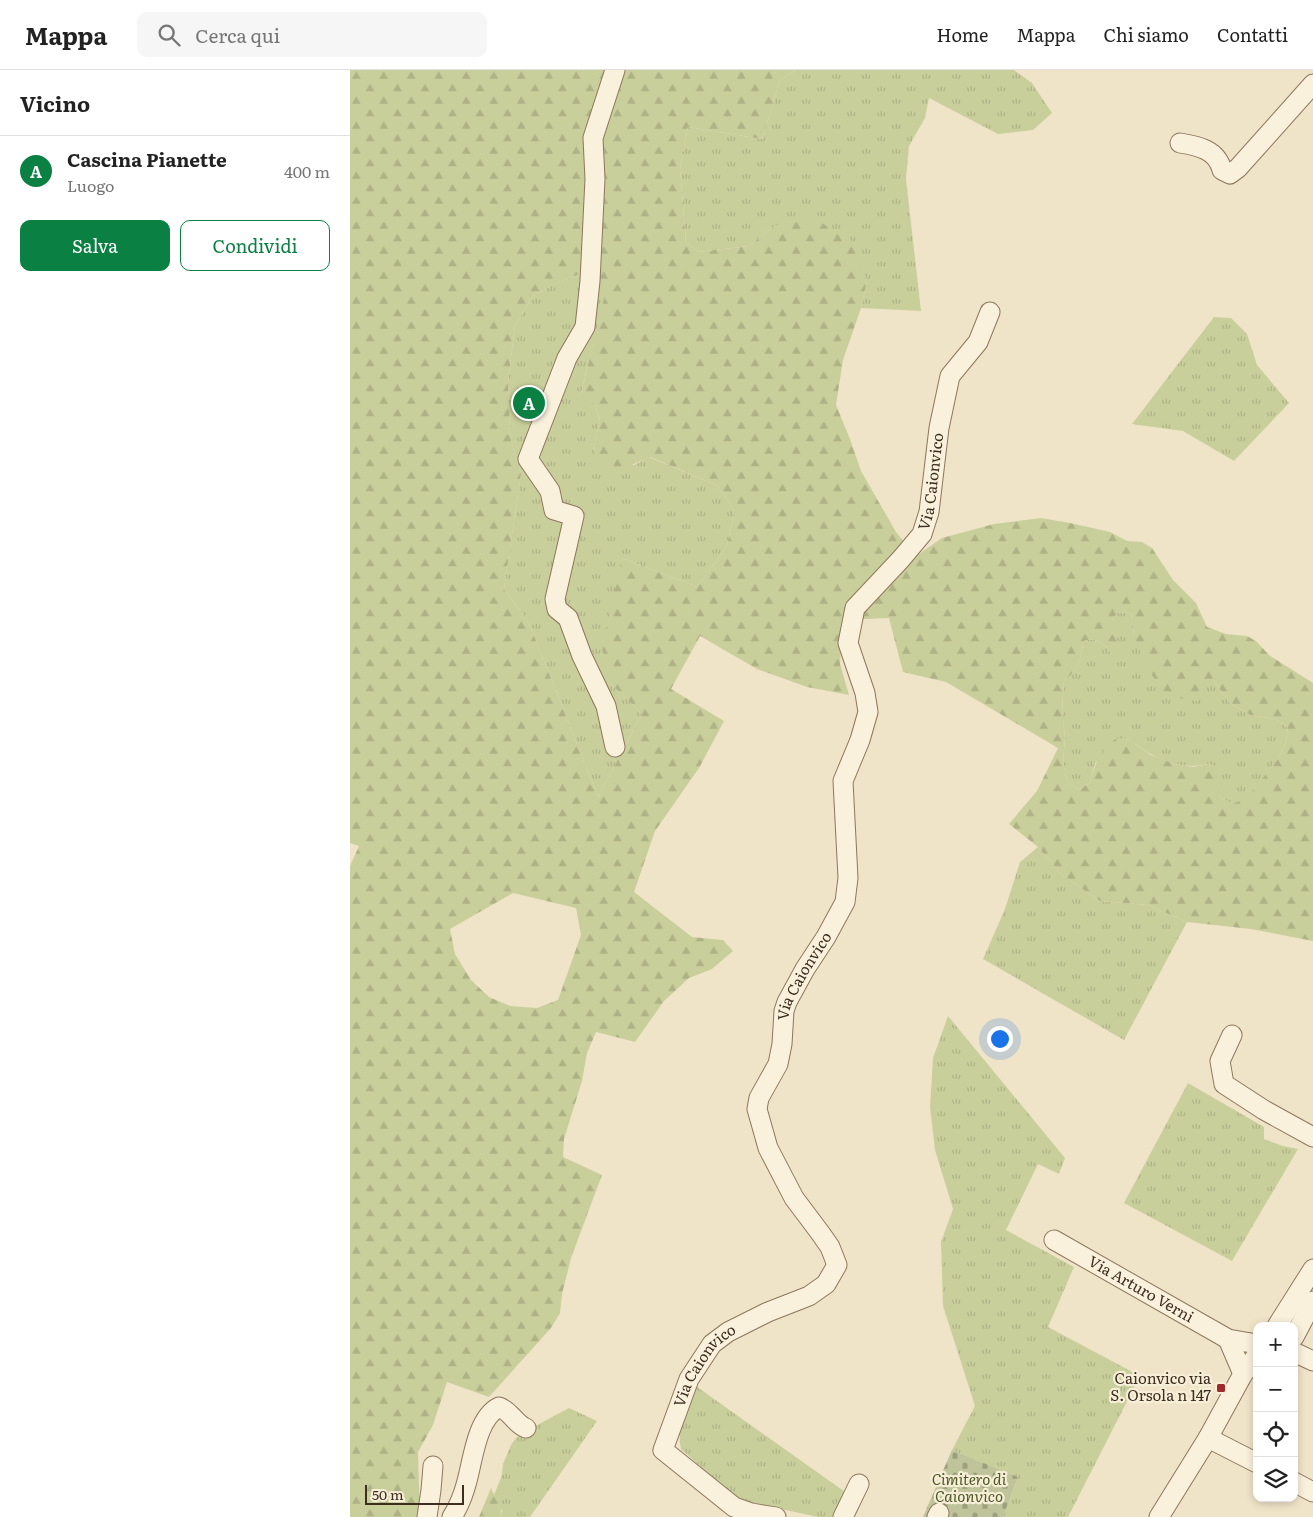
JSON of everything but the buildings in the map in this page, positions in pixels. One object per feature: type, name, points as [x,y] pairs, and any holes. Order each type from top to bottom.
[{"type":"street","points":[[615,70],[592,138],[595,179],[590,281],[585,327],[567,358],[528,459],[550,491],[554,510],[574,516],[555,599],[557,609],[568,618],[582,656],[606,706],[615,747]]},
{"type":"street","points":[[1180,143],[1210,152],[1220,160],[1222,170],[1230,174],[1238,168],[1313,84]]},
{"type":"street","name":"Via Caionvico","points":[[776,1517],[751,1513],[734,1507],[663,1450],[689,1379],[712,1344],[728,1332],[768,1312],[809,1296],[826,1284],[837,1265],[830,1247],[794,1198],[768,1148],[757,1109],[758,1098],[778,1064],[782,1044],[784,1011],[787,1002],[845,902],[848,878],[843,781],[860,740],[868,712],[865,693],[848,642],[855,608],[922,534],[929,512],[939,428],[950,376],[978,342],[990,312]]},
{"type":"street","points":[[1232,1035],[1220,1061],[1224,1084],[1264,1110],[1313,1137]]},
{"type":"street","name":"Via Arturo Verni","points":[[1054,1240],[1228,1339],[1253,1343]]},
{"type":"street","points":[[1280,1322],[1313,1269]]},
{"type":"street","points":[[1298,1329],[1313,1301]]},
{"type":"street","points":[[1228,1339],[1244,1374]]},
{"type":"street","points":[[1298,1354],[1313,1361]]},
{"type":"street","points":[[1159,1517],[1253,1361]]},
{"type":"street","points":[[452,1517],[467,1482],[480,1431],[493,1410],[499,1407],[504,1409],[526,1428]]},
{"type":"street","points":[[1208,1438],[1253,1461]]},
{"type":"street","points":[[427,1517],[433,1466]]},
{"type":"street","points":[[843,1517],[859,1484]]},
{"type":"street","points":[[1298,1484],[1313,1492]]},
{"type":"green space","points":[[350,70],[796,70],[779,81],[762,139],[688,127],[680,168],[686,242],[698,252],[749,246],[776,225],[816,220],[850,238],[867,280],[861,308],[843,360],[836,405],[861,471],[896,532],[916,556],[942,538],[994,524],[1041,518],[1110,532],[1127,541],[1142,542],[1152,548],[1173,580],[1196,603],[1207,627],[1226,634],[1247,636],[1256,641],[1269,655],[1313,683],[1313,941],[1251,929],[1187,922],[1148,905],[1100,901],[1062,875],[1038,847],[1009,824],[1037,791],[1058,748],[946,682],[903,672],[889,618],[843,620],[840,664],[849,695],[807,687],[757,669],[700,636],[671,689],[724,721],[699,768],[655,831],[634,892],[692,937],[723,940],[733,951],[712,969],[689,978],[664,1001],[635,1042],[596,1032],[587,1053],[582,1081],[564,1139],[563,1157],[602,1175],[571,1258],[562,1294],[560,1313],[551,1328],[489,1397],[447,1382],[433,1425],[418,1452],[420,1517],[350,1517],[350,866],[359,846],[350,843]],"holes":[[[588,271],[607,286],[581,394],[595,404],[600,420],[593,450],[602,466],[622,469],[650,457],[718,486],[735,512],[726,548],[697,587],[622,558],[602,648],[610,683],[642,714],[598,797],[529,623],[504,589],[521,474],[510,437],[508,382],[515,325],[533,296],[558,282]],[[1118,612],[1131,613],[1134,635],[1146,667],[1167,696],[1196,701],[1205,696],[1207,679],[1213,680],[1230,703],[1250,715],[1275,719],[1288,728],[1286,742],[1278,759],[1247,798],[1232,804],[1220,797],[1216,781],[1216,766],[1209,764],[1194,767],[1174,764],[1151,755],[1126,738],[1115,739],[1105,749],[1096,763],[1090,782],[1079,790],[1067,781],[1063,762],[1065,738],[1062,709],[1064,681],[1078,664],[1083,641],[1096,640],[1112,654],[1119,651],[1119,643],[1112,633],[1112,620]],[[513,893],[576,908],[581,935],[558,1000],[537,1008],[510,1006],[489,997],[471,980],[455,954],[450,929]]]},
{"type":"green space","points":[[796,70],[1014,70],[1032,83],[1052,113],[1033,130],[998,134],[929,98],[925,118],[909,146],[906,179],[921,311],[861,308],[867,280],[776,225],[749,246],[698,252],[686,242],[680,168],[688,127],[762,139],[779,81]]},
{"type":"green space","points":[[588,271],[608,285],[581,393],[595,404],[600,421],[593,450],[634,465],[649,457],[718,486],[735,512],[726,548],[697,587],[622,558],[610,683],[642,714],[598,797],[529,623],[504,589],[521,474],[510,438],[508,382],[515,325],[533,296],[558,282]]},
{"type":"green space","points":[[1214,317],[1231,318],[1247,334],[1257,365],[1289,403],[1234,461],[1183,431],[1132,424]]},
{"type":"green space","points":[[1118,612],[1131,613],[1134,635],[1207,679],[1213,680],[1230,703],[1250,715],[1275,719],[1288,728],[1286,742],[1278,759],[1247,799],[1232,804],[1220,797],[1209,764],[1185,766],[1164,761],[1126,738],[1095,763],[1090,782],[1079,790],[1067,781],[1063,762],[1065,738],[1062,710],[1064,681],[1073,672],[1078,663],[1083,641],[1096,640],[1112,654],[1119,643],[1112,633],[1112,620]]},
{"type":"green space","points":[[1038,847],[1062,875],[1100,901],[1148,905],[1187,922],[1124,1040],[983,959],[1005,909],[1020,862]]},
{"type":"green space","points":[[948,1016],[1065,1158],[1059,1174],[1038,1164],[1006,1230],[1074,1267],[1048,1327],[1140,1376],[1068,1517],[1003,1517],[1018,1477],[952,1450],[975,1406],[943,1306],[941,1242],[953,1209],[935,1150],[930,1107],[933,1058]]},
{"type":"green space","points":[[1188,1083],[1264,1127],[1264,1139],[1298,1149],[1232,1261],[1124,1203]]},
{"type":"green space","points":[[693,1384],[848,1494],[838,1517],[818,1517],[738,1500],[681,1449],[679,1432],[681,1416]]},
{"type":"green space","points":[[569,1408],[597,1421],[530,1517],[500,1517],[502,1511],[494,1495],[511,1445],[524,1432]]},
{"type":"green space","name":"Cimitero di Caionvico","points":[[952,1450],[1018,1477],[1003,1517],[923,1517]]},
{"type":"green space","points":[[491,1488],[500,1505],[500,1517],[479,1517]]},
{"type":"place","name":"Cascina Pianette","points":[[529,403]]},
{"type":"place","name":"Caionvico via S. Orsola n 147","points":[[1221,1388]]}]
